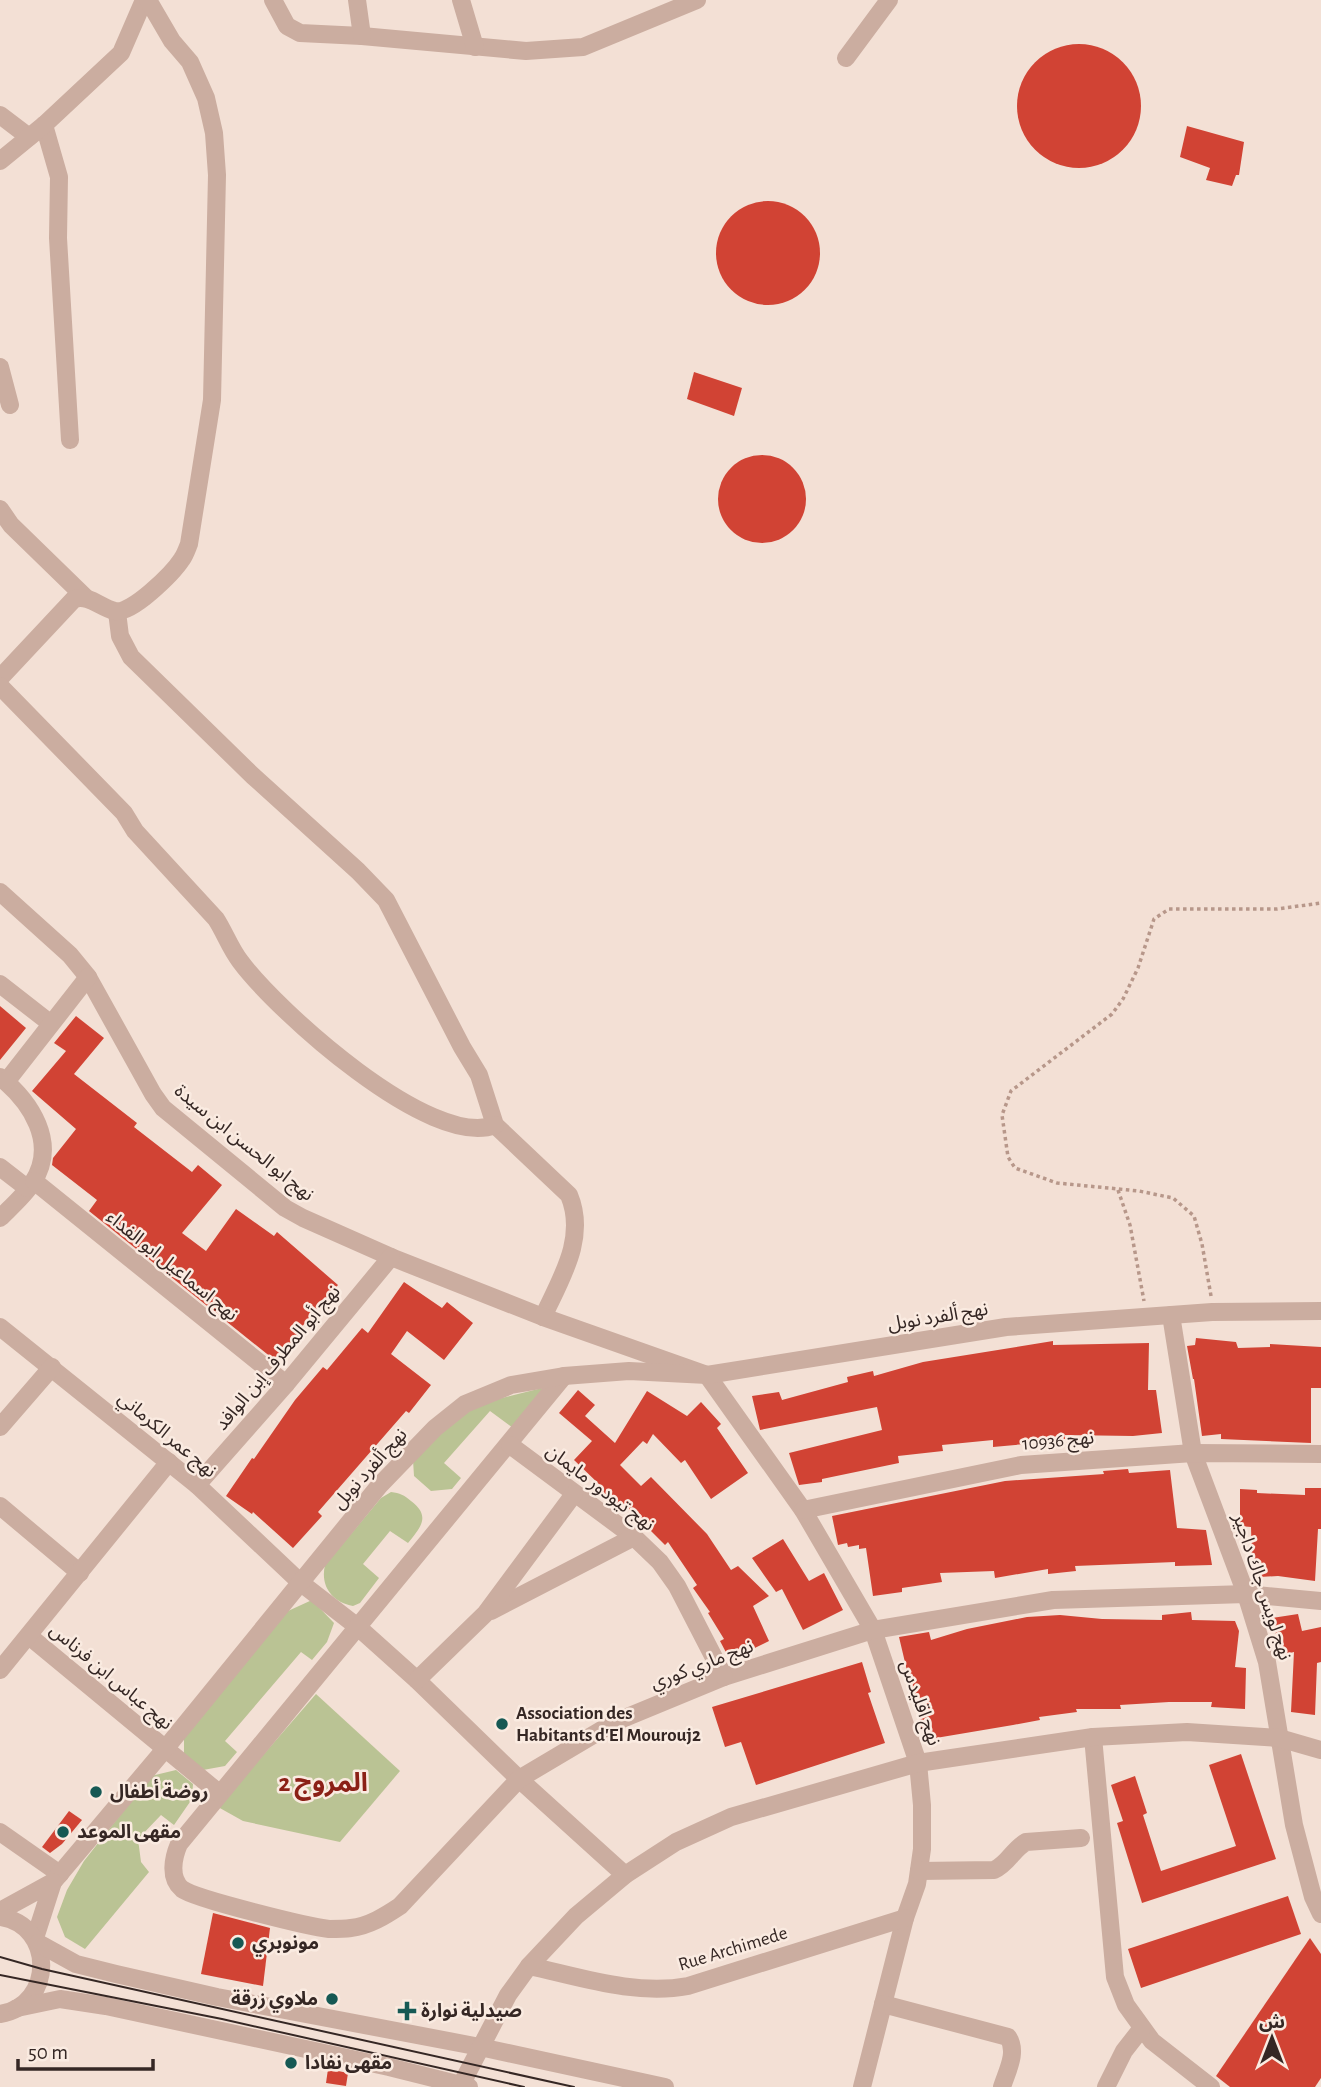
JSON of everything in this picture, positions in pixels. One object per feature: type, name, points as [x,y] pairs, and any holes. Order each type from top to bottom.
[{"type":"street","points":[[0,161],[44,125],[121,53],[146,0]]},
{"type":"street","points":[[0,509],[11,525],[86,598],[117,612],[127,610],[138,603],[184,558],[189,544],[212,400],[217,175],[215,133],[206,98],[190,62],[172,41],[146,0]]},
{"type":"street","points":[[273,0],[287,26],[300,33],[526,51],[583,47],[697,0]]},
{"type":"street","points":[[357,0],[362,36]]},
{"type":"street","points":[[461,0],[475,47]]},
{"type":"street","points":[[846,58],[889,0]]},
{"type":"street","points":[[0,115],[29,137]]},
{"type":"street","points":[[44,125],[59,177],[58,238],[70,439]]},
{"type":"street","points":[[0,367],[10,405]]},
{"type":"street","points":[[0,677],[74,599],[86,598]]},
{"type":"street","points":[[117,612],[120,636],[131,657],[386,900],[461,1047],[479,1075],[495,1125],[569,1195],[575,1209],[576,1238],[543,1317]]},
{"type":"street","points":[[0,685],[124,813],[135,831],[216,919],[238,960],[270,995],[349,1065],[383,1090],[438,1118],[463,1127],[483,1130],[495,1125]]},
{"type":"street","name":"نهج ابو الحسن ابن سيدة","points":[[0,892],[70,955],[88,977],[163,1108],[285,1208],[391,1257],[543,1317],[707,1376]]},
{"type":"street","points":[[0,1219],[30,1185],[41,1160],[42,1141],[39,1124],[29,1107],[3,1080],[88,977]]},
{"type":"street","points":[[0,984],[50,1023]]},
{"type":"street","name":"نهج اسماعيل ابو الفداء","points":[[0,1167],[30,1185],[286,1384]]},
{"type":"street","name":"نهج أبو المطرف إبن الوافد","points":[[197,1485],[286,1384],[391,1257]]},
{"type":"street","name":"نهج ألفرد نوبل","points":[[0,1911],[56,1878],[379,1486],[445,1420],[465,1404],[511,1385],[565,1376],[629,1371],[707,1376],[1006,1327],[1212,1312],[1321,1311]]},
{"type":"street","name":"نهج لويس جاك داجير","points":[[1171,1315],[1193,1453],[1246,1594],[1267,1662],[1294,1825],[1313,1897],[1321,1914]]},
{"type":"street","name":"نهج عمر الكرماني","points":[[0,1327],[197,1485],[300,1583]]},
{"type":"street","points":[[0,1427],[52,1367]]},
{"type":"street","points":[[165,1749],[219,1793],[359,1628],[565,1376]]},
{"type":"street","name":"نهج اقليدس","points":[[707,1376],[803,1510],[873,1630],[918,1763],[922,1849],[917,1884],[905,1918],[862,2087]]},
{"type":"street","name":"نهج تيودور مايمان","points":[[510,1445],[634,1537],[660,1562],[677,1586],[724,1677]]},
{"type":"street","name":"نهج 10936","points":[[803,1510],[1021,1465],[1193,1453],[1321,1454]]},
{"type":"street","points":[[0,1670],[169,1462]]},
{"type":"street","points":[[417,1680],[485,1614],[574,1494]]},
{"type":"street","points":[[0,1506],[80,1573]]},
{"type":"street","points":[[485,1614],[634,1537]]},
{"type":"street","points":[[300,1583],[359,1628],[417,1680],[519,1779],[625,1875]]},
{"type":"street","name":"نهج ماري كوري","points":[[219,1793],[179,1844],[174,1855],[173,1873],[182,1888],[204,1899],[328,1929],[354,1928],[380,1919],[400,1906],[519,1779],[615,1722],[724,1677],[873,1630],[1053,1600],[1246,1594],[1321,1601]]},
{"type":"street","name":"نهج عباس ابن فرناس","points":[[29,1636],[165,1749]]},
{"type":"street","points":[[5,2013],[60,1999],[106,2006],[464,2086],[480,2047],[508,1995],[529,1966],[576,1916],[625,1875],[676,1842],[731,1817],[918,1763],[1093,1737],[1187,1732],[1279,1738],[1321,1750]]},
{"type":"street","points":[[1093,1737],[1115,1977],[1126,2005],[1152,2041],[1211,2087]]},
{"type":"street","points":[[0,1832],[56,1878]]},
{"type":"street","points":[[919,1871],[994,1870],[1004,1866],[1019,1846],[1026,1842],[1081,1838]]},
{"type":"street","name":"نهج ألفرد نوبل","points":[[36,1940],[56,1878]]},
{"type":"street","points":[[0,1917],[23,1926],[36,1940],[76,1964],[217,1997],[480,2047],[665,2087]]},
{"type":"street","name":"Rue Archimede","points":[[529,1966],[639,1989],[664,1990],[688,1986],[905,1918]]},
{"type":"street","points":[[5,2013],[30,1998],[39,1984],[42,1956],[36,1940]]},
{"type":"street","points":[[883,2004],[1008,2037],[1013,2044],[1012,2054],[1002,2087]]},
{"type":"street","points":[[1105,2087],[1124,2051],[1142,2028]]},
{"type":"path","points":[[1212,1312],[1210,1281],[1194,1216],[1173,1198],[1139,1191],[1057,1183],[1015,1168],[1008,1157],[1002,1115],[1011,1091],[1112,1014],[1123,999],[1138,968],[1154,919],[1169,909],[1277,909],[1321,903]]},
{"type":"path","points":[[1118,1189],[1130,1225],[1147,1316]]},
{"type":"green space","points":[[546,1387],[513,1428],[490,1411],[444,1463],[461,1478],[452,1489],[431,1491],[414,1476],[413,1460],[450,1422],[486,1402]]},
{"type":"green space","points":[[391,1492],[404,1496],[417,1506],[422,1517],[420,1527],[408,1543],[390,1531],[363,1564],[379,1578],[360,1603],[353,1606],[339,1601],[326,1586],[325,1565],[381,1498]]},
{"type":"green space","points":[[312,1600],[334,1623],[327,1642],[312,1660],[301,1652],[225,1741],[237,1752],[225,1766],[203,1770],[184,1754],[184,1738],[288,1611]]},
{"type":"green space","points":[[316,1694],[400,1771],[340,1842],[243,1821],[218,1807]]},
{"type":"green space","points":[[176,1770],[193,1784],[192,1799],[174,1825],[161,1815],[138,1839],[141,1862],[149,1872],[85,1949],[65,1937],[57,1917],[67,1890],[84,1861],[151,1776]]},
{"type":"building","points":[[1079,44],[1103,49],[1123,62],[1136,82],[1141,106],[1136,130],[1123,150],[1103,163],[1079,168],[1055,163],[1035,150],[1022,130],[1017,106],[1022,82],[1035,62],[1055,49]]},
{"type":"building","points":[[1187,126],[1244,142],[1239,175],[1236,175],[1232,186],[1206,180],[1210,168],[1180,157]]},
{"type":"building","points":[[768,201],[788,205],[805,216],[816,233],[820,253],[816,273],[805,290],[788,301],[768,305],[748,301],[731,290],[720,273],[716,253],[720,233],[731,216],[748,205]]},
{"type":"building","points":[[694,372],[742,388],[734,416],[687,399]]},
{"type":"building","points":[[762,455],[779,458],[793,468],[803,482],[806,499],[803,516],[793,530],[779,540],[762,543],[745,540],[731,530],[721,516],[718,499],[721,482],[731,468],[745,458]]},
{"type":"building","points":[[0,1006],[26,1028],[0,1060]]},
{"type":"building","points":[[76,1016],[104,1038],[74,1074],[137,1123],[134,1127],[192,1172],[198,1165],[222,1185],[182,1233],[206,1251],[236,1209],[274,1236],[277,1232],[338,1285],[299,1330],[301,1332],[277,1362],[89,1211],[97,1200],[52,1165],[53,1158],[76,1129],[32,1091],[66,1051],[54,1043]]},
{"type":"building","points":[[404,1282],[442,1308],[447,1302],[473,1323],[444,1360],[407,1331],[391,1354],[431,1385],[409,1413],[406,1411],[318,1512],[322,1516],[293,1548],[253,1512],[252,1514],[226,1496],[295,1400],[323,1367],[327,1370],[362,1328],[368,1333]]},
{"type":"building","points":[[1196,1338],[1236,1342],[1238,1348],[1270,1347],[1270,1344],[1321,1347],[1321,1388],[1311,1388],[1311,1443],[1221,1439],[1221,1434],[1202,1436],[1187,1346],[1195,1345]]},
{"type":"building","points":[[1053,1341],[1053,1345],[1149,1343],[1148,1390],[1156,1390],[1162,1433],[1133,1436],[1065,1435],[1065,1439],[1025,1440],[1025,1444],[993,1447],[993,1440],[942,1445],[943,1451],[898,1456],[899,1463],[799,1485],[789,1453],[882,1430],[877,1407],[760,1430],[752,1396],[779,1392],[782,1400],[848,1382],[847,1377],[873,1371],[874,1376],[923,1362]]},
{"type":"building","points":[[578,1390],[595,1405],[585,1416],[615,1443],[647,1391],[687,1416],[701,1402],[721,1424],[717,1428],[748,1473],[711,1499],[685,1460],[681,1463],[653,1434],[647,1444],[643,1441],[620,1465],[641,1486],[651,1477],[707,1534],[731,1570],[738,1566],[769,1596],[753,1606],[769,1641],[730,1660],[720,1641],[724,1639],[693,1588],[697,1585],[668,1542],[665,1545],[624,1504],[617,1511],[597,1490],[601,1486],[574,1460],[592,1441],[559,1413]]},
{"type":"building","points":[[1128,1469],[1129,1473],[1170,1470],[1177,1528],[1206,1530],[1212,1565],[1175,1566],[1175,1562],[1075,1566],[1076,1571],[1048,1574],[1048,1569],[995,1578],[994,1571],[940,1573],[942,1582],[873,1596],[866,1548],[859,1549],[859,1545],[848,1547],[847,1543],[838,1545],[832,1516],[1005,1481],[1104,1474],[1103,1471]]},
{"type":"building","points":[[1305,1488],[1321,1488],[1321,1529],[1318,1529],[1315,1581],[1278,1576],[1259,1577],[1252,1563],[1251,1527],[1240,1526],[1240,1489],[1257,1490],[1257,1493],[1305,1495]]},
{"type":"building","points":[[783,1539],[809,1581],[824,1573],[843,1610],[803,1630],[782,1589],[776,1592],[752,1558]]},
{"type":"building","points":[[1191,1612],[1192,1620],[1235,1621],[1239,1631],[1235,1667],[1246,1668],[1245,1709],[1211,1707],[1212,1702],[1169,1702],[1120,1705],[1121,1709],[1076,1709],[1077,1712],[1039,1717],[1040,1720],[924,1740],[899,1637],[929,1632],[931,1640],[967,1629],[1027,1617],[1060,1615],[1162,1620],[1162,1615]]},
{"type":"building","points":[[1298,1614],[1302,1631],[1321,1627],[1321,1662],[1317,1663],[1315,1715],[1291,1712],[1294,1652],[1281,1655],[1272,1618]]},
{"type":"building","points":[[862,1662],[871,1692],[868,1693],[885,1743],[756,1785],[741,1742],[725,1747],[712,1707]]},
{"type":"building","points":[[1241,1754],[1276,1859],[1142,1903],[1117,1823],[1123,1821],[1111,1785],[1135,1776],[1147,1813],[1143,1815],[1161,1871],[1236,1846],[1209,1765]]},
{"type":"building","name":"مقهى الموعد","points":[[69,1811],[82,1820],[62,1844],[50,1853],[42,1847]]},
{"type":"building","points":[[1288,1896],[1301,1934],[1141,1988],[1128,1949]]},
{"type":"building","points":[[213,1913],[270,1928],[263,1986],[201,1974]]},
{"type":"building","points":[[1310,1938],[1321,1954],[1321,2078],[1315,2087],[1230,2087],[1216,2076]]},
{"type":"building","points":[[328,2069],[348,2073],[346,2086],[326,2083]]},
{"type":"tram line","points":[[0,1957],[42,1969],[574,2087]]},
{"type":"tram line","points":[[0,1975],[222,2019],[524,2087]]},
{"type":"place","name":"Association des Habitants d'El Mourouj2","points":[[502,1724]]},
{"type":"place","name":"روضة أطفال","points":[[96,1792]]},
{"type":"place","name":"مقهى الموعد","points":[[63,1832]]},
{"type":"place","name":"مونوبري","points":[[238,1943]]},
{"type":"place","name":"ملاوي زرقة","points":[[332,1999]]},
{"type":"place","name":"صيدلية نوارة","points":[[407,2011]]},
{"type":"place","name":"مقهى نفادا","points":[[291,2063]]},
{"type":"district","name":"المروج 2","points":[[323,1783]]}]
